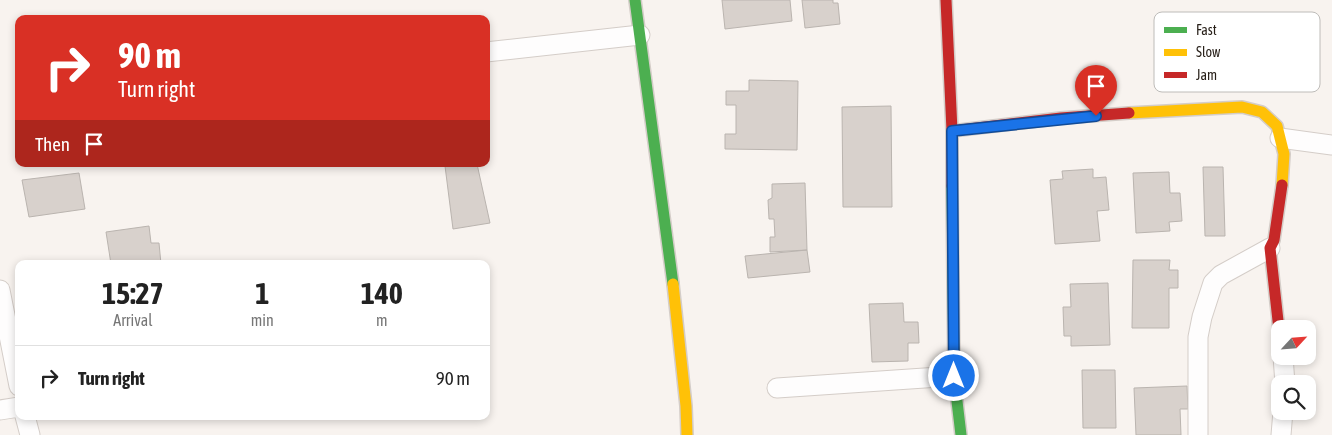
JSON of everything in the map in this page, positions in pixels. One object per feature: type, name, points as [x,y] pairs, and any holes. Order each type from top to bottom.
[{"type":"street","points":[[635,0],[672,276],[686,406],[687,435]]},
{"type":"street","points":[[946,0],[952,131],[954,376],[962,435]]},
{"type":"street","points":[[490,52],[640,35]]},
{"type":"street","points":[[952,131],[1061,118],[1242,107],[1262,112],[1277,126],[1284,154],[1280,205],[1274,240],[1270,248],[1278,320]]},
{"type":"street","points":[[1280,138],[1332,145]]},
{"type":"street","points":[[1198,435],[1198,337],[1202,317],[1214,282],[1221,274],[1270,248]]},
{"type":"street","points":[[0,290],[15,366]]},
{"type":"street","points":[[777,388],[954,376]]},
{"type":"street","points":[[0,410],[15,408]]},
{"type":"street","points":[[26,420],[30,435]]},
{"type":"street","points":[[1281,435],[1282,420]]},
{"type":"building","points":[[722,0],[790,0],[792,21],[725,29]]},
{"type":"building","points":[[802,0],[833,0],[833,3],[838,3],[840,24],[805,28]]},
{"type":"building","points":[[749,80],[798,81],[797,150],[725,149],[725,134],[736,134],[736,105],[726,105],[726,91],[749,91]]},
{"type":"building","points":[[891,106],[892,207],[843,207],[842,107]]},
{"type":"building","points":[[445,167],[478,167],[490,223],[453,229]]},
{"type":"building","points":[[1203,167],[1223,167],[1225,236],[1205,236]]},
{"type":"building","points":[[1093,169],[1093,178],[1106,177],[1109,210],[1097,211],[1100,241],[1055,244],[1050,180],[1063,179],[1062,171]]},
{"type":"building","points":[[1169,172],[1170,193],[1180,193],[1182,221],[1169,222],[1170,231],[1136,233],[1133,173]]},
{"type":"building","points":[[79,173],[85,209],[29,217],[22,180]]},
{"type":"building","points":[[805,183],[807,250],[770,252],[770,237],[775,237],[774,219],[769,219],[768,200],[772,198],[772,184]]},
{"type":"building","points":[[149,226],[151,243],[159,243],[161,260],[110,260],[106,232]]},
{"type":"building","points":[[807,250],[810,272],[748,278],[745,256]]},
{"type":"building","points":[[1133,260],[1170,260],[1169,270],[1178,270],[1178,288],[1169,288],[1169,328],[1132,328]]},
{"type":"building","points":[[1108,283],[1110,345],[1071,346],[1071,336],[1064,336],[1063,307],[1071,307],[1070,284]]},
{"type":"building","points":[[903,303],[904,322],[918,322],[919,343],[908,343],[908,361],[872,362],[869,304]]},
{"type":"building","points":[[1082,370],[1115,370],[1116,428],[1083,428]]},
{"type":"building","points":[[1187,386],[1188,409],[1180,409],[1181,435],[1136,435],[1134,388]]},
{"type":"traffic: fast","points":[[635,0],[673,284]]},
{"type":"traffic: fast","points":[[952,186],[954,376],[961,435]]},
{"type":"traffic: slow","points":[[1129,113],[1242,107],[1262,112],[1277,126],[1284,154],[1282,185]]},
{"type":"traffic: slow","points":[[673,284],[686,406],[687,435]]},
{"type":"traffic: jam","points":[[946,0],[952,131],[952,186]]},
{"type":"traffic: jam","points":[[952,131],[1061,118],[1129,113]]},
{"type":"traffic: jam","points":[[1278,320],[1270,248],[1274,240],[1282,185]]},
{"type":"route","points":[[954,376],[952,131],[1061,118],[1096,116]]}]
